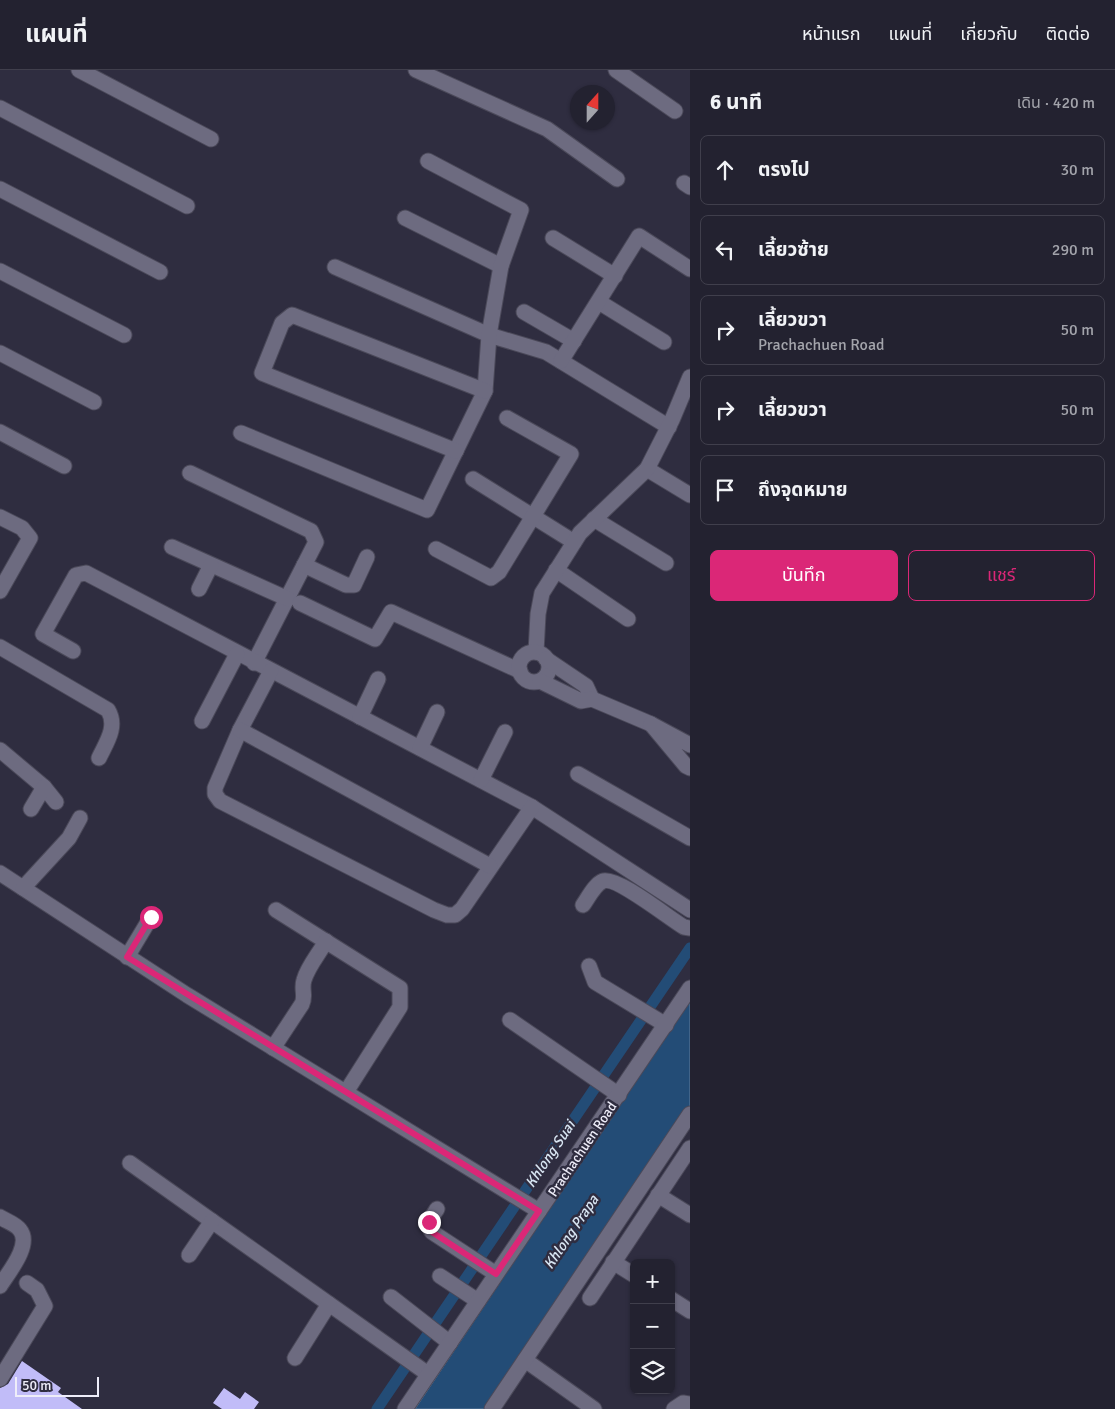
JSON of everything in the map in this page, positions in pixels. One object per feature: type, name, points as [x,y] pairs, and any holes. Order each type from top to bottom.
[{"type":"street","points":[[79,70],[211,139]]},
{"type":"street","points":[[416,70],[547,129],[617,179]]},
{"type":"street","points":[[616,70],[675,111]]},
{"type":"street","points":[[0,108],[187,206]]},
{"type":"street","points":[[241,434],[427,510],[486,391],[489,335],[501,266],[520,210],[428,161]]},
{"type":"street","points":[[0,189],[160,272]]},
{"type":"street","points":[[406,218],[501,266]]},
{"type":"street","points":[[561,362],[639,236],[690,269]]},
{"type":"street","points":[[553,238],[615,276]]},
{"type":"street","points":[[335,266],[489,335],[546,352],[669,427]]},
{"type":"street","points":[[0,271],[124,335]]},
{"type":"street","points":[[599,302],[664,342]]},
{"type":"street","points":[[524,312],[574,340]]},
{"type":"street","points":[[456,451],[262,373],[282,323],[292,315],[486,391]]},
{"type":"street","points":[[0,353],[94,402]]},
{"type":"street","points":[[540,681],[549,669],[541,656],[538,614],[542,593],[580,532],[647,469],[669,427],[684,412],[690,378]]},
{"type":"street","points":[[436,549],[491,578],[499,572],[571,454],[507,418]]},
{"type":"street","points":[[0,432],[64,466]]},
{"type":"street","points":[[647,469],[690,495]]},
{"type":"street","points":[[190,473],[311,531],[316,542],[304,565],[294,601],[254,663]]},
{"type":"street","points":[[473,479],[574,542]]},
{"type":"street","points":[[0,517],[22,528],[30,538],[0,591]]},
{"type":"street","points":[[594,519],[666,563]]},
{"type":"street","points":[[172,547],[374,639],[391,612],[520,671]]},
{"type":"street","points":[[304,565],[346,585],[354,585],[367,557]]},
{"type":"street","points":[[199,589],[210,565]]},
{"type":"street","points":[[556,570],[628,619]]},
{"type":"street","points":[[72,651],[42,634],[76,575],[86,573],[254,663],[532,807],[690,910]]},
{"type":"street","points":[[0,647],[108,710],[113,718],[111,732],[99,758]]},
{"type":"street","points":[[202,721],[237,654]]},
{"type":"street","points":[[592,700],[586,686],[541,656],[523,657],[519,666],[520,671],[522,676],[530,682],[540,681],[581,702],[592,700],[651,724],[690,745]]},
{"type":"street","points":[[271,671],[240,730],[215,788],[220,801],[447,915],[455,915],[462,909],[532,807]]},
{"type":"street","points":[[360,717],[378,679]]},
{"type":"street","points":[[420,748],[438,712]]},
{"type":"street","points":[[651,724],[686,766],[690,768]]},
{"type":"street","points":[[240,730],[490,866]]},
{"type":"street","points":[[481,780],[505,732]]},
{"type":"street","points":[[0,750],[44,788],[56,802]]},
{"type":"street","points":[[578,774],[690,838]]},
{"type":"street","points":[[31,809],[44,788]]},
{"type":"street","points":[[23,888],[69,838],[80,818]]},
{"type":"street","points":[[0,873],[127,957],[528,1204]]},
{"type":"street","points":[[583,905],[596,887],[603,881],[610,881],[625,888],[684,927],[690,928]]},
{"type":"street","points":[[276,910],[397,984],[400,988],[402,998],[400,1007],[346,1092]]},
{"type":"street","points":[[127,957],[151,917]]},
{"type":"street","points":[[273,1048],[302,1004],[305,996],[302,986],[306,975],[326,941]]},
{"type":"street","points":[[589,966],[595,982],[661,1022]]},
{"type":"street","name":"Prachachuen Road","points":[[405,1409],[424,1371],[445,1339],[467,1293],[492,1271],[528,1204],[614,1091],[661,1022],[690,988]]},
{"type":"street","points":[[510,1020],[614,1091]]},
{"type":"street","points":[[492,1409],[690,1114]]},
{"type":"street","points":[[590,1298],[690,1148]]},
{"type":"street","points":[[130,1163],[424,1371]]},
{"type":"street","points":[[658,1195],[690,1215]]},
{"type":"street","points":[[436,1209],[429,1222],[429,1228],[492,1271]]},
{"type":"street","points":[[0,1218],[20,1230],[24,1240],[22,1249],[0,1286]]},
{"type":"street","points":[[189,1255],[212,1221]]},
{"type":"street","points":[[613,1262],[630,1273]]},
{"type":"street","points":[[440,1276],[467,1293]]},
{"type":"street","points":[[0,1378],[46,1306],[37,1290],[28,1283]]},
{"type":"street","points":[[390,1297],[445,1339]]},
{"type":"street","points":[[675,1303],[690,1312]]},
{"type":"street","points":[[296,1358],[329,1304]]},
{"type":"street","points":[[526,1360],[594,1409]]},
{"type":"street","points":[[674,1409],[683,1403],[690,1404]]},
{"type":"water","name":"Khlong Prapa","points":[[690,999],[690,1108],[485,1409],[415,1409]]},
{"type":"building","points":[[22,1361],[61,1388],[58,1392],[82,1409],[0,1409],[0,1388],[8,1384]]},
{"type":"building","points":[[224,1388],[240,1399],[245,1392],[259,1402],[254,1409],[222,1409],[213,1403]]},
{"type":"waterway","name":"Khlong Suai","points":[[377,1409],[690,948]]},
{"type":"route","points":[[151,917],[127,957],[539,1211],[496,1274],[432,1232],[429,1228],[429,1222]]}]
